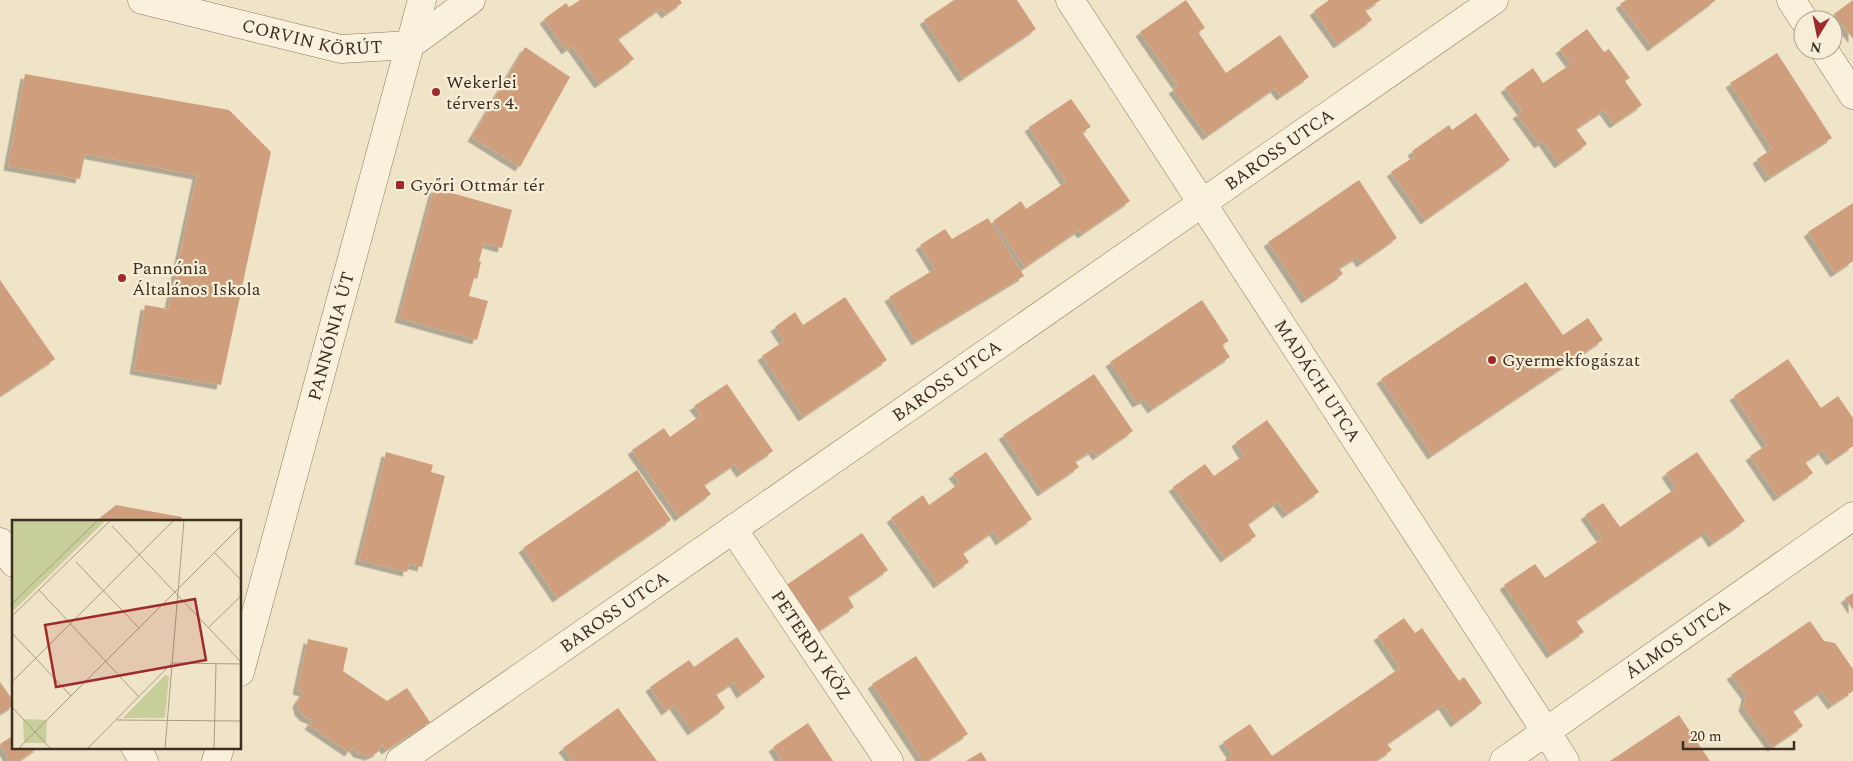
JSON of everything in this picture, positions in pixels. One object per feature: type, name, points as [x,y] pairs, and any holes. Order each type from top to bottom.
[{"type":"street","name":"CORVIN KÖRÚT","points":[[142,0],[341,49],[410,45],[471,0]]},
{"type":"street","name":"PANNÓNIA ÚT","points":[[241,668],[422,0]]},
{"type":"street","name":"MADÁCH UTCA","points":[[1070,0],[1565,761]]},
{"type":"street","name":"BAROSS UTCA","points":[[400,761],[1494,0]]},
{"type":"street","points":[[1830,60],[1853,95]]},
{"type":"street","name":"ÁLMOS UTCA","points":[[1504,761],[1853,516]]},
{"type":"street","name":"PETERDY KÖZ","points":[[733,529],[889,761]]},
{"type":"street","points":[[0,542],[12,560]]},
{"type":"street","points":[[136,748],[144,761]]},
{"type":"street","points":[[216,761],[220,748]]},
{"type":"building","points":[[580,0],[680,0],[682,3],[666,14],[661,8],[618,39],[634,59],[599,84],[572,46],[566,50],[544,19],[566,3],[569,7]]},
{"type":"building","points":[[954,0],[1017,0],[1036,29],[963,78],[924,20]]},
{"type":"building","points":[[1186,0],[1205,28],[1198,32],[1226,73],[1280,35],[1309,77],[1281,96],[1275,88],[1207,136],[1173,89],[1178,86],[1140,32]]},
{"type":"building","points":[[1329,0],[1381,0],[1365,10],[1372,20],[1338,44],[1314,11]]},
{"type":"building","points":[[1626,0],[1716,0],[1652,47],[1620,4]]},
{"type":"building","points":[[1853,0],[1853,39],[1843,26],[1843,10],[1839,10]]},
{"type":"building","points":[[1587,29],[1604,52],[1609,49],[1630,78],[1625,81],[1642,105],[1614,124],[1604,110],[1576,129],[1587,144],[1559,164],[1543,141],[1539,144],[1517,114],[1522,111],[1505,88],[1533,68],[1543,83],[1571,64],[1560,49]]},
{"type":"building","points":[[525,47],[570,77],[520,167],[472,137]]},
{"type":"building","points":[[1777,53],[1832,138],[1769,178],[1757,159],[1772,149],[1730,83]]},
{"type":"building","points":[[25,74],[229,110],[271,152],[221,385],[134,370],[145,305],[168,309],[197,175],[85,154],[80,179],[8,166]]},
{"type":"building","points":[[1071,99],[1091,127],[1082,132],[1130,201],[1082,234],[1079,230],[1025,267],[993,221],[1021,201],[1026,209],[1066,182],[1029,127]]},
{"type":"building","points":[[1476,113],[1510,160],[1425,220],[1391,172],[1415,156],[1412,151],[1449,125],[1452,130]]},
{"type":"building","points":[[1359,180],[1397,238],[1361,263],[1357,257],[1339,268],[1343,274],[1306,299],[1268,242]]},
{"type":"building","points":[[434,188],[512,210],[502,248],[484,243],[477,279],[474,278],[469,296],[488,301],[477,340],[399,318]]},
{"type":"building","points":[[1853,203],[1853,261],[1835,273],[1808,232]]},
{"type":"building","points":[[988,218],[1024,276],[916,341],[889,297],[935,269],[920,245],[945,229],[952,239]]},
{"type":"building","points":[[0,280],[55,359],[0,396]]},
{"type":"building","name":"Gyermekfogászat","points":[[1526,282],[1563,335],[1588,318],[1603,340],[1432,455],[1381,379]]},
{"type":"building","points":[[845,297],[887,360],[803,417],[762,356],[784,341],[775,327],[795,312],[803,325]]},
{"type":"building","points":[[1202,300],[1229,341],[1222,345],[1230,357],[1152,409],[1145,399],[1137,403],[1110,362]]},
{"type":"building","points":[[1788,359],[1821,408],[1838,396],[1853,418],[1853,446],[1831,461],[1823,450],[1805,462],[1813,473],[1778,497],[1750,456],[1767,445],[1734,396]]},
{"type":"building","points":[[1094,374],[1133,431],[1097,456],[1093,450],[1075,461],[1079,467],[1042,492],[1003,435]]},
{"type":"building","points":[[727,384],[773,451],[741,473],[735,464],[704,485],[711,494],[679,517],[632,450],[664,428],[670,437],[701,415],[694,406]]},
{"type":"building","points":[[1267,420],[1319,492],[1287,514],[1278,502],[1248,524],[1256,536],[1225,558],[1173,487],[1205,464],[1214,476],[1244,455],[1236,442]]},
{"type":"building","points":[[386,452],[433,465],[431,472],[445,476],[422,567],[409,564],[407,572],[359,560]]},
{"type":"building","points":[[986,452],[1032,519],[1000,541],[994,531],[963,553],[969,562],[938,584],[891,518],[923,495],[929,505],[960,483],[953,474]]},
{"type":"building","points":[[1697,452],[1745,521],[1713,543],[1706,532],[1576,621],[1584,632],[1551,654],[1504,585],[1535,564],[1545,578],[1602,539],[1585,515],[1603,503],[1620,527],[1676,488],[1666,473]]},
{"type":"building","points":[[637,470],[671,520],[557,598],[523,548]]},
{"type":"building","points":[[116,505],[182,517],[181,520],[97,520]]},
{"type":"building","points":[[862,533],[888,570],[848,597],[854,607],[814,634],[782,588]]},
{"type":"building","points":[[1853,593],[1853,610],[1845,598]]},
{"type":"building","points":[[1404,618],[1415,633],[1422,628],[1459,681],[1464,677],[1482,703],[1455,723],[1443,705],[1387,744],[1392,750],[1375,761],[1225,760],[1232,755],[1223,742],[1250,724],[1272,756],[1400,668],[1378,636]]},
{"type":"building","points":[[1810,621],[1824,641],[1835,643],[1853,669],[1853,691],[1832,705],[1822,691],[1793,711],[1803,726],[1772,747],[1743,707],[1746,695],[1731,675]]},
{"type":"building","points":[[737,637],[765,677],[741,694],[734,682],[716,694],[725,708],[692,731],[674,705],[666,711],[650,687],[689,660],[694,667]]},
{"type":"building","points":[[308,639],[348,648],[343,671],[387,701],[407,688],[430,722],[386,750],[382,744],[378,752],[370,756],[358,753],[353,747],[349,752],[309,725],[313,720],[305,717],[299,711],[297,702],[304,692],[297,690]]},
{"type":"building","points":[[916,656],[968,734],[927,761],[923,761],[872,684]]},
{"type":"building","points":[[0,682],[12,699],[12,706],[0,714]]},
{"type":"building","points":[[618,708],[657,761],[573,761],[563,748]]},
{"type":"building","points":[[1679,715],[1710,761],[1610,761]]},
{"type":"building","points":[[808,723],[833,761],[782,761],[773,747]]},
{"type":"building","points":[[12,736],[12,748],[38,748],[19,761],[10,761],[0,744]]},
{"type":"building","points":[[981,752],[987,761],[966,761]]},
{"type":"place","name":"Wekerlei térvers 4.","points":[[436,92]]},
{"type":"place","name":"Győri Ottmár tér","points":[[400,185]]},
{"type":"place","name":"Pannónia Általános Iskola","points":[[122,278]]},
{"type":"place","name":"Gyermekfogászat","points":[[1492,360]]}]
